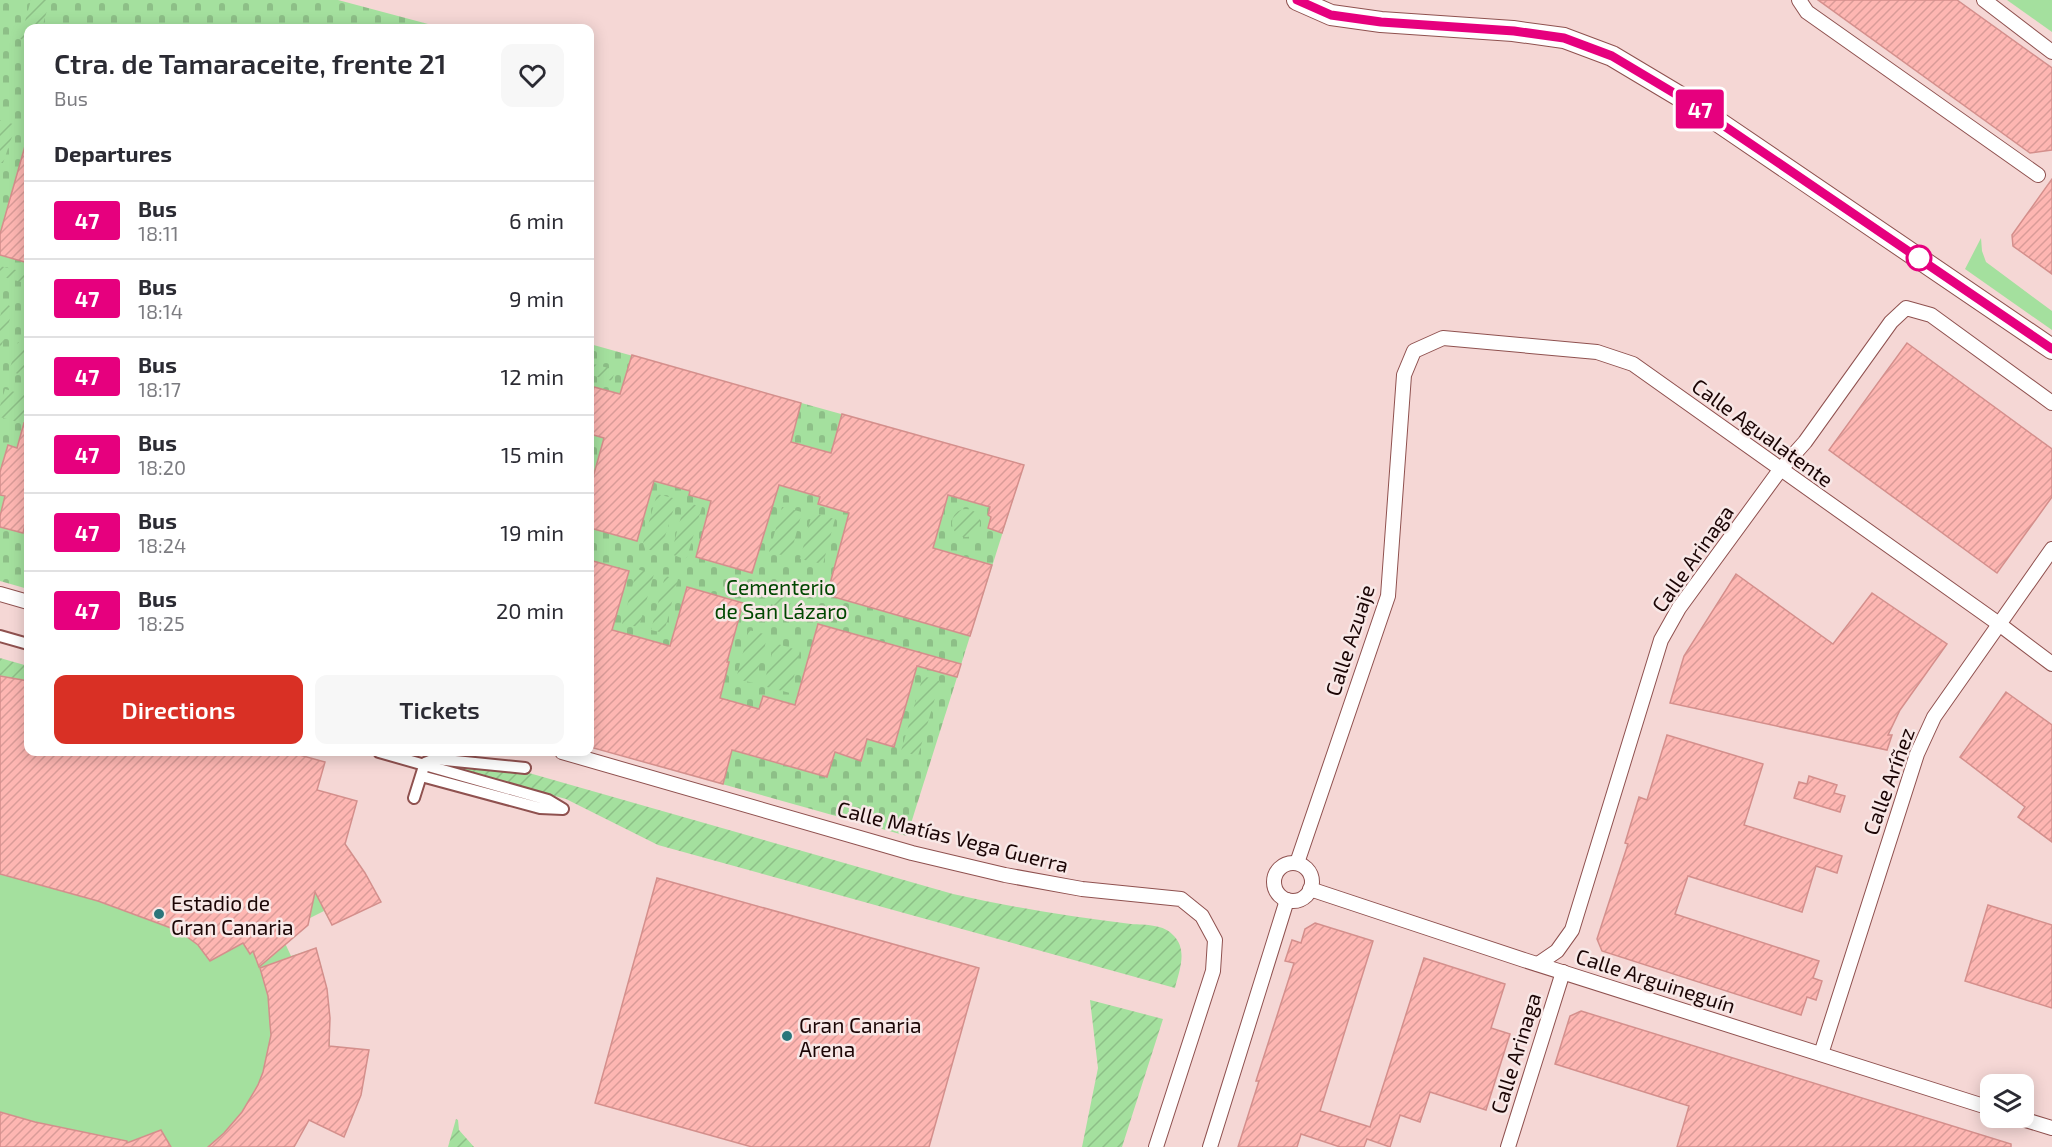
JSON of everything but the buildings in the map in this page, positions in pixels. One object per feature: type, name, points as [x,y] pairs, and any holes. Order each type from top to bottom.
[{"type":"main road","points":[[1297,0],[1331,15],[1381,22],[1514,31],[1564,38],[1612,56],[1689,102],[2052,349]]},
{"type":"street","points":[[1799,0],[1807,12],[2038,175]]},
{"type":"street","points":[[1984,0],[2052,52]]},
{"type":"street","name":"Calle Arinaga","points":[[1538,964],[1557,951],[1572,930],[1661,640],[1679,608],[1780,470],[1805,442],[1891,322],[1906,308],[1931,315],[2052,403]]},
{"type":"street","name":"Calle Agualatente","points":[[1414,351],[1443,338],[1597,352],[1633,364],[2052,664]]},
{"type":"street","name":"Calle Azuaje","points":[[1297,863],[1388,596],[1404,375],[1414,351]]},
{"type":"street","name":"Calle Aríñez","points":[[1821,1054],[1917,754],[1934,717],[2052,549]]},
{"type":"street","points":[[0,594],[24,601]]},
{"type":"street","points":[[0,636],[24,643]]},
{"type":"street","points":[[396,756],[548,800],[563,809],[540,808],[425,777]]},
{"type":"street","name":"Calle Matías Vega Guerra","points":[[576,756],[912,853],[1005,875],[1082,889],[1180,899],[1202,916],[1215,940],[1213,971],[1156,1147]]},
{"type":"street","points":[[425,763],[435,759],[525,768]]},
{"type":"street","points":[[414,798],[425,763]]},
{"type":"street","points":[[1297,863],[1303,866],[1311,876],[1310,889],[1303,898],[1287,900],[1275,889],[1274,877],[1286,864],[1297,863]]},
{"type":"street","name":"Calle Arguineguín","points":[[1310,889],[1980,1105]]},
{"type":"street","points":[[1210,1147],[1287,900]]},
{"type":"street","name":"Calle Arinaga","points":[[1508,1147],[1563,972]]},
{"type":"street","points":[[2034,1123],[2052,1128]]},
{"type":"green space","points":[[0,0],[338,0],[428,24],[24,24],[24,588],[0,581]]},
{"type":"green space","points":[[31,0],[50,0],[43,24],[24,24]]},
{"type":"green space","points":[[2007,0],[2052,0],[2052,32]]},
{"type":"green space","points":[[24,25],[24,40],[20,39]]},
{"type":"green space","points":[[0,120],[16,125],[3,163],[0,163]]},
{"type":"green space","points":[[1981,238],[1986,262],[2052,311],[2052,330],[1965,269]]},
{"type":"green space","points":[[0,266],[24,272],[24,283],[0,276]]},
{"type":"green space","points":[[4,301],[13,309],[0,351],[0,317]]},
{"type":"green space","points":[[18,342],[24,344],[24,376],[9,371]]},
{"type":"green space","name":"Cementerio de San Lázaro","points":[[594,345],[1024,465],[907,836],[594,748]]},
{"type":"green space","points":[[594,364],[615,370],[612,381],[594,376]]},
{"type":"green space","points":[[5,389],[24,395],[24,424],[0,417],[0,406]]},
{"type":"green space","points":[[657,494],[677,499],[660,552],[645,549],[643,543]]},
{"type":"green space","points":[[685,502],[702,507],[687,557],[684,559],[671,554]]},
{"type":"green space","points":[[782,507],[802,512],[790,557],[769,552]]},
{"type":"green space","points":[[966,509],[976,513],[980,523],[976,533],[966,537],[956,533],[952,523],[956,513]]},
{"type":"green space","points":[[812,513],[835,519],[823,564],[800,559]]},
{"type":"green space","points":[[637,569],[654,574],[639,627],[622,624]]},
{"type":"green space","points":[[665,576],[678,579],[664,633],[651,630]]},
{"type":"green space","points":[[781,587],[789,590],[792,598],[789,606],[781,609],[773,606],[770,598],[773,590]]},
{"type":"green space","points":[[749,630],[768,635],[754,683],[736,679]]},
{"type":"green space","points":[[775,643],[800,651],[790,693],[763,686]]},
{"type":"green space","points":[[0,658],[24,665],[24,680],[0,676]]},
{"type":"green space","name":"Estadio de Gran Canaria","points":[[0,676],[24,680],[24,756],[303,756],[325,762],[317,790],[357,801],[345,844],[381,902],[332,925],[324,911],[308,919],[284,941],[291,956],[316,948],[327,996],[330,1046],[369,1050],[361,1095],[344,1137],[309,1120],[294,1147],[0,1147]]},
{"type":"green space","points":[[923,676],[940,681],[918,756],[901,751]]},
{"type":"green space","points":[[460,766],[522,771],[953,894],[1064,915],[1160,927],[1174,936],[1181,948],[1182,955],[1175,988],[658,845],[566,799],[460,770]]},
{"type":"green space","points":[[1090,1000],[1163,1019],[1122,1147],[1082,1147],[1098,1068]]},
{"type":"green space","points":[[456,1119],[459,1130],[474,1147],[448,1147]]},
{"type":"bus line","name":"47","points":[[1297,0],[1331,15],[1381,22],[1514,31],[1564,38],[1612,56],[1689,102],[2052,349]]},
{"type":"place","name":"Estadio de Gran Canaria","points":[[159,914]]},
{"type":"place","name":"Gran Canaria Arena","points":[[787,1036]]}]
